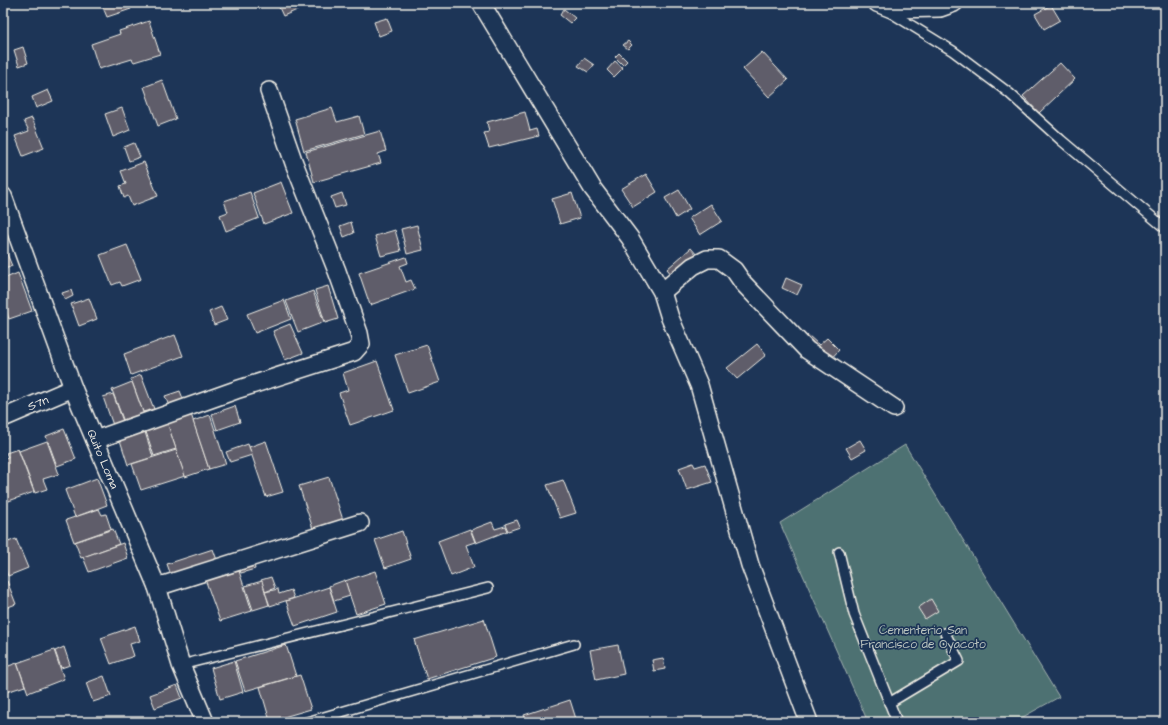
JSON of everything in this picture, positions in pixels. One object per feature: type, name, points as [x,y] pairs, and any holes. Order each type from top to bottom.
[{"type":"street","points":[[481,3],[593,189],[630,238],[662,292],[670,318],[699,385],[750,565],[809,722]]},
{"type":"street","points":[[876,3],[892,9],[940,8],[954,3]]},
{"type":"street","points":[[95,440],[236,390],[354,352],[360,344],[359,333],[337,271],[294,163],[269,91]]},
{"type":"street","name":"Quito Loma","points":[[3,196],[73,388],[157,587],[181,665],[205,722]]},
{"type":"street","points":[[662,292],[693,266],[707,259],[719,259],[734,270],[743,283],[807,350],[894,408]]},
{"type":"street","name":"S7n","points":[[3,418],[73,388]]},
{"type":"street","points":[[157,587],[360,523]]},
{"type":"lane","points":[[876,3],[953,51],[1008,93],[1165,228]]},
{"type":"lane","points":[[839,552],[854,614],[897,722]]},
{"type":"lane","points":[[181,665],[488,588]]},
{"type":"lane","points":[[889,703],[959,661],[945,633]]},
{"type":"lane","points":[[307,722],[574,644]]},
{"type":"green space","name":"Cementerio San Francisco de Oyacoto","points":[[905,445],[1059,697],[1014,722],[868,722],[780,523]]},
{"type":"building","points":[[107,3],[128,3],[131,9],[107,17],[102,5]]},
{"type":"building","points":[[277,3],[314,3],[283,16]]},
{"type":"building","points":[[1051,5],[1060,20],[1044,29],[1035,14]]},
{"type":"building","points":[[564,9],[575,18],[570,23],[560,15]]},
{"type":"building","points":[[387,18],[392,31],[379,36],[374,22]]},
{"type":"building","points":[[149,21],[160,54],[134,62],[132,59],[99,69],[91,44],[120,34],[119,31]]},
{"type":"building","points":[[628,41],[632,45],[628,49],[623,45]]},
{"type":"building","points":[[23,47],[28,63],[19,66],[14,50]]},
{"type":"building","points":[[762,52],[788,80],[769,97],[743,69]]},
{"type":"building","points":[[619,53],[627,61],[623,65],[615,57]]},
{"type":"building","points":[[584,58],[594,65],[588,72],[578,66]]},
{"type":"building","points":[[615,61],[623,68],[614,77],[607,70]]},
{"type":"building","points":[[1060,63],[1075,79],[1039,113],[1023,96]]},
{"type":"building","points":[[162,80],[176,119],[158,126],[144,87]]},
{"type":"building","points":[[48,90],[53,101],[36,108],[32,97]]},
{"type":"building","points":[[122,108],[130,130],[113,137],[105,114]]},
{"type":"building","points":[[332,108],[337,122],[359,116],[364,134],[304,151],[295,119]]},
{"type":"building","points":[[525,112],[530,131],[537,129],[539,136],[489,148],[484,133],[489,132],[487,122]]},
{"type":"building","points":[[32,118],[44,148],[23,156],[15,136],[29,131],[24,121]]},
{"type":"building","points":[[380,131],[386,151],[378,154],[381,163],[314,182],[306,152]]},
{"type":"building","points":[[134,143],[140,157],[129,161],[124,147]]},
{"type":"building","points":[[144,162],[158,196],[132,206],[128,196],[124,198],[120,186],[126,184],[121,171]]},
{"type":"building","points":[[646,174],[657,192],[633,207],[621,189]]},
{"type":"building","points":[[281,182],[293,213],[264,224],[253,193]]},
{"type":"building","points":[[679,190],[690,209],[676,218],[665,198]]},
{"type":"building","points":[[250,192],[259,218],[226,231],[220,215],[228,212],[224,201]]},
{"type":"building","points":[[342,193],[346,205],[335,208],[331,197]]},
{"type":"building","points":[[572,193],[580,218],[560,224],[552,199]]},
{"type":"building","points":[[711,204],[722,221],[700,235],[689,218]]},
{"type":"building","points":[[351,222],[354,233],[344,237],[340,226]]},
{"type":"building","points":[[417,225],[423,250],[407,254],[401,229]]},
{"type":"building","points":[[395,230],[401,251],[381,256],[375,236]]},
{"type":"building","points":[[127,245],[141,279],[122,286],[120,282],[112,285],[100,255]]},
{"type":"building","points":[[691,248],[697,255],[672,275],[667,269]]},
{"type":"building","points":[[7,254],[12,266],[3,270],[3,255]]},
{"type":"building","points":[[406,257],[408,263],[400,266],[406,282],[411,280],[415,289],[370,305],[359,273]]},
{"type":"building","points":[[18,273],[32,311],[9,319],[3,302],[3,279]]},
{"type":"building","points":[[786,278],[802,285],[797,295],[782,288]]},
{"type":"building","points":[[328,286],[338,319],[325,323],[315,290]]},
{"type":"building","points":[[71,290],[73,296],[65,300],[62,293]]},
{"type":"building","points":[[313,291],[324,322],[298,332],[286,301]]},
{"type":"building","points":[[89,298],[97,319],[79,326],[71,304]]},
{"type":"building","points":[[284,300],[291,319],[255,333],[247,314]]},
{"type":"building","points":[[221,307],[227,320],[214,325],[209,312]]},
{"type":"building","points":[[290,324],[303,353],[285,360],[273,331]]},
{"type":"building","points":[[175,335],[183,356],[131,375],[124,354]]},
{"type":"building","points":[[808,335],[819,345],[827,338],[839,350],[827,363],[804,340]]},
{"type":"building","points":[[757,344],[766,355],[737,379],[727,368]]},
{"type":"building","points":[[427,345],[440,382],[408,393],[395,355]]},
{"type":"building","points":[[377,361],[394,410],[350,425],[339,393],[348,390],[343,373]]},
{"type":"building","points":[[141,375],[154,409],[143,412],[131,379]]},
{"type":"building","points":[[132,382],[144,415],[124,422],[112,390]]},
{"type":"building","points":[[180,391],[184,401],[169,406],[165,396]]},
{"type":"building","points":[[113,394],[124,424],[114,428],[103,397]]},
{"type":"building","points":[[235,406],[240,422],[217,430],[212,414]]},
{"type":"building","points":[[191,414],[209,469],[185,477],[167,422]]},
{"type":"building","points":[[210,415],[226,464],[209,469],[193,421]]},
{"type":"building","points":[[167,422],[176,449],[154,456],[145,429]]},
{"type":"building","points":[[64,429],[76,459],[57,466],[46,436]]},
{"type":"building","points":[[144,429],[153,457],[128,465],[119,437]]},
{"type":"building","points":[[860,440],[866,450],[852,458],[846,448]]},
{"type":"building","points":[[47,441],[59,474],[43,479],[47,489],[35,493],[19,451]]},
{"type":"building","points":[[266,441],[283,492],[266,497],[249,447]]},
{"type":"building","points":[[248,444],[252,455],[230,462],[226,452]]},
{"type":"building","points":[[18,449],[34,492],[3,503],[3,459],[8,457],[6,453]]},
{"type":"building","points":[[176,450],[185,476],[141,490],[132,464]]},
{"type":"building","points":[[693,463],[695,467],[705,464],[712,482],[687,490],[679,468]]},
{"type":"building","points":[[329,477],[344,523],[314,532],[299,486]]},
{"type":"building","points":[[97,478],[107,505],[75,517],[65,490]]},
{"type":"building","points":[[563,480],[576,513],[560,518],[547,485]]},
{"type":"building","points":[[99,509],[102,515],[106,514],[111,529],[74,542],[66,520]]},
{"type":"building","points":[[517,520],[520,527],[508,531],[505,524]]},
{"type":"building","points":[[492,522],[495,529],[505,526],[507,531],[476,543],[471,530]]},
{"type":"building","points":[[113,529],[119,544],[81,558],[75,542]]},
{"type":"building","points":[[470,529],[475,542],[466,545],[474,567],[451,576],[438,541]]},
{"type":"building","points":[[402,531],[411,559],[385,568],[375,540]]},
{"type":"building","points":[[16,539],[28,568],[8,576],[3,563],[3,544]]},
{"type":"building","points":[[123,543],[128,558],[89,572],[83,557]]},
{"type":"building","points":[[213,549],[218,563],[172,578],[167,564]]},
{"type":"building","points":[[253,561],[255,569],[241,573],[238,566]]},
{"type":"building","points":[[238,568],[252,611],[220,621],[205,579]]},
{"type":"building","points":[[375,571],[386,604],[356,614],[345,581]]},
{"type":"building","points":[[271,577],[275,588],[265,592],[261,580]]},
{"type":"building","points":[[345,580],[350,596],[334,601],[329,586]]},
{"type":"building","points":[[7,581],[16,604],[3,609],[3,582]]},
{"type":"building","points":[[262,581],[269,605],[253,610],[245,586]]},
{"type":"building","points":[[329,587],[337,612],[295,626],[286,601]]},
{"type":"building","points":[[278,589],[279,594],[291,590],[294,598],[270,606],[265,592]]},
{"type":"building","points":[[931,599],[938,611],[925,619],[918,608]]},
{"type":"building","points":[[484,619],[496,657],[427,679],[414,640]]},
{"type":"building","points":[[135,626],[140,641],[130,644],[134,656],[111,664],[101,638]]},
{"type":"building","points":[[286,645],[296,676],[245,691],[235,661]]},
{"type":"building","points":[[618,645],[624,674],[596,680],[590,650]]},
{"type":"building","points":[[64,647],[70,665],[61,668],[55,651]]},
{"type":"building","points":[[54,650],[64,679],[28,693],[17,663]]},
{"type":"building","points":[[663,658],[665,669],[654,671],[652,660]]},
{"type":"building","points":[[234,661],[243,692],[220,699],[211,668]]},
{"type":"building","points":[[17,663],[25,686],[3,693],[3,668]]},
{"type":"building","points":[[300,675],[311,709],[270,721],[260,687]]},
{"type":"building","points":[[104,676],[111,696],[93,702],[86,683]]},
{"type":"building","points":[[177,685],[182,698],[155,708],[150,695]]},
{"type":"building","points":[[570,700],[577,722],[526,722],[524,715]]}]
